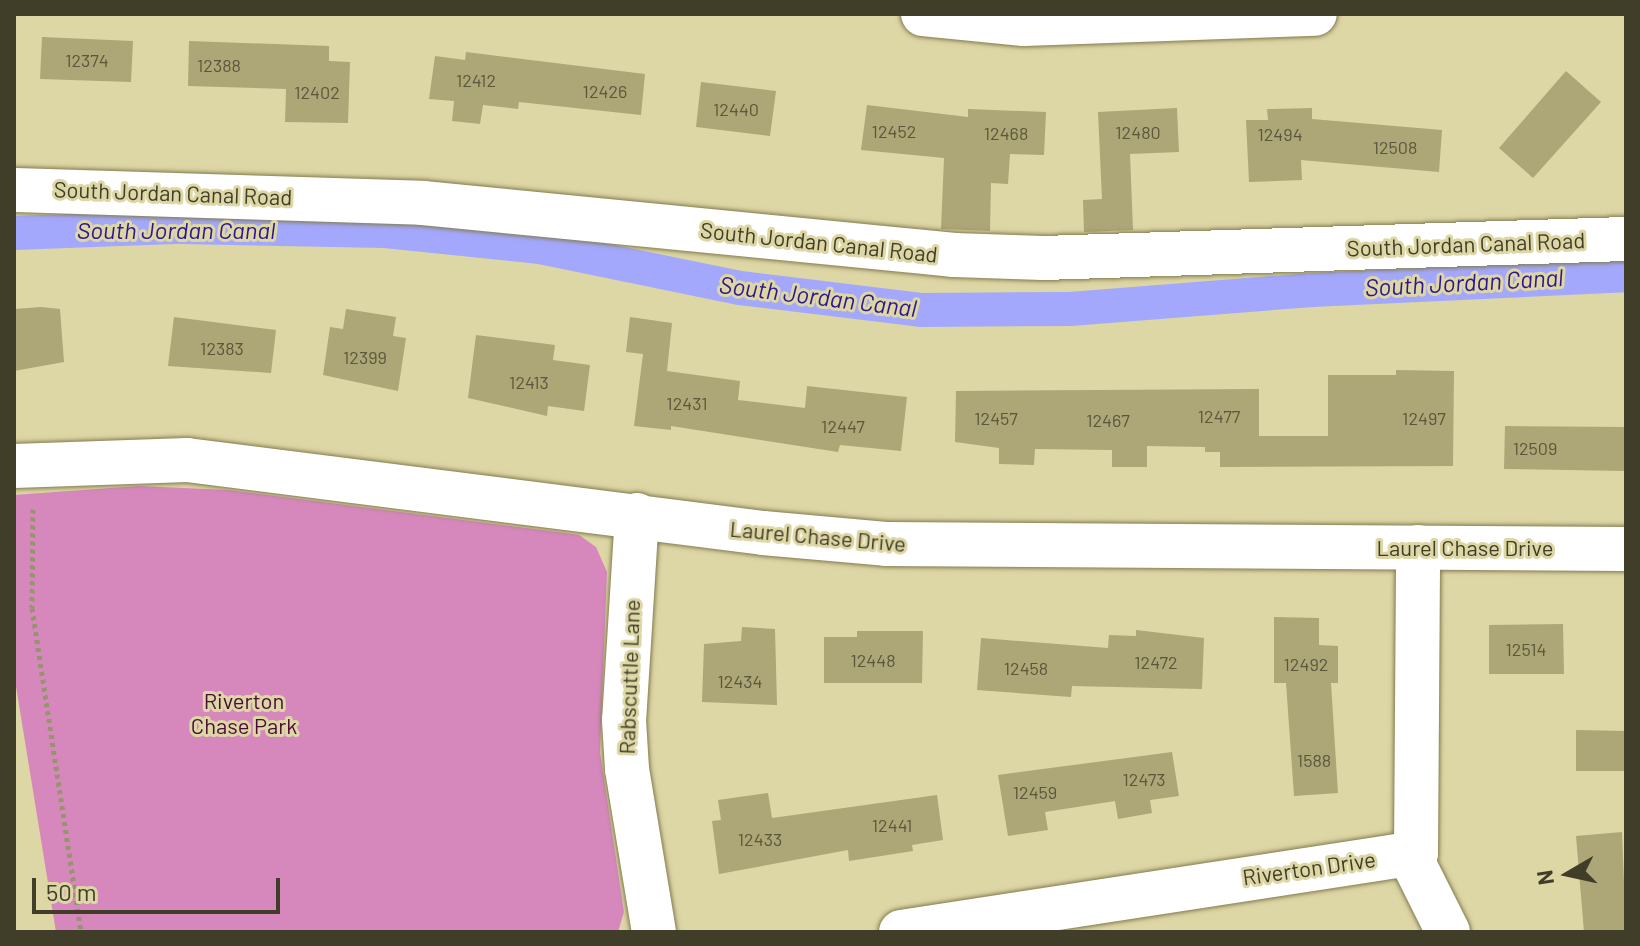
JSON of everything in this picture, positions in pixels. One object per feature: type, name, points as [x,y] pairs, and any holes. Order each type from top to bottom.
[{"type":"street","points":[[923,14],[1070,24],[1315,14]]},
{"type":"street","name":"South Jordan Canal Road","points":[[14,190],[423,203],[954,255],[1043,258],[1626,239]]},
{"type":"street","name":"Laurel Chase Drive","points":[[14,466],[187,460],[886,544],[1626,549]]},
{"type":"street","name":"Rabscuttle Lane","points":[[637,515],[624,720],[627,769],[654,932]]},
{"type":"street","points":[[1418,547],[1416,853],[1409,854],[1448,932]]},
{"type":"street","name":"Riverton Drive","points":[[901,932],[1409,854]]},
{"type":"path","points":[[33,509],[32,608],[81,932]]},
{"type":"green space","name":"Riverton Chase Park","points":[[138,486],[228,490],[558,532],[579,535],[596,547],[607,572],[600,752],[624,912],[618,932],[56,932],[14,674],[14,495]]},
{"type":"building","points":[[42,37],[133,41],[131,82],[40,79]]},
{"type":"building","points":[[189,41],[329,46],[329,61],[350,62],[348,123],[285,122],[286,89],[188,86]]},
{"type":"building","points":[[466,52],[645,74],[641,115],[519,102],[518,109],[483,105],[480,124],[452,121],[454,101],[429,99],[435,56],[465,60]]},
{"type":"building","points":[[1566,71],[1601,102],[1533,178],[1499,148]]},
{"type":"building","points":[[701,82],[776,91],[770,136],[696,127]]},
{"type":"building","points":[[867,105],[968,117],[968,109],[1046,112],[1044,155],[1010,154],[1008,184],[991,183],[990,231],[941,229],[944,158],[861,150]]},
{"type":"building","points":[[1177,108],[1179,152],[1130,154],[1133,230],[1084,232],[1083,200],[1102,199],[1098,112]]},
{"type":"building","points":[[1312,108],[1312,119],[1442,130],[1439,172],[1301,160],[1302,180],[1249,182],[1246,120],[1268,120],[1267,109]]},
{"type":"building","points":[[14,309],[60,309],[64,362],[14,371]]},
{"type":"building","points":[[346,309],[396,317],[393,336],[406,338],[398,391],[323,375],[330,327],[343,329]]},
{"type":"building","points":[[174,317],[276,330],[271,373],[168,366]]},
{"type":"building","points":[[630,317],[672,323],[667,371],[740,381],[738,400],[805,408],[807,386],[907,397],[901,451],[840,445],[838,452],[671,426],[671,430],[634,426],[643,354],[626,352]]},
{"type":"building","points":[[476,335],[555,345],[553,360],[590,365],[584,411],[548,406],[547,416],[468,398]]},
{"type":"building","points":[[1396,370],[1454,371],[1453,466],[1220,467],[1220,452],[1205,452],[1205,447],[1147,446],[1147,467],[1112,467],[1112,450],[1035,449],[1034,465],[999,464],[999,448],[955,442],[956,391],[1259,389],[1259,436],[1328,436],[1328,375],[1396,375]]},
{"type":"building","points":[[1505,426],[1626,427],[1626,471],[1504,469]]},
{"type":"building","points":[[1274,617],[1319,618],[1319,645],[1338,646],[1338,683],[1331,683],[1338,793],[1294,796],[1286,683],[1274,683]]},
{"type":"building","points":[[1563,624],[1564,674],[1489,674],[1489,625]]},
{"type":"building","points":[[742,627],[775,629],[777,705],[702,702],[704,644],[741,641]]},
{"type":"building","points":[[1136,630],[1204,638],[1202,689],[1072,686],[1071,697],[977,690],[981,638],[1108,648],[1109,635],[1136,636]]},
{"type":"building","points":[[857,631],[923,631],[922,683],[824,683],[824,637],[857,637]]},
{"type":"building","points":[[1576,730],[1626,731],[1626,771],[1576,771]]},
{"type":"building","points":[[1172,752],[1179,796],[1150,800],[1152,813],[1118,819],[1115,801],[1045,812],[1048,830],[1008,836],[998,775]]},
{"type":"building","points":[[768,793],[772,818],[937,795],[943,840],[912,845],[913,851],[849,861],[848,850],[719,874],[712,821],[721,820],[718,800]]},
{"type":"building","points":[[1622,832],[1626,932],[1584,932],[1576,836]]},
{"type":"waterway","name":"South Jordan Canal","points":[[14,233],[181,227],[385,231],[540,247],[740,288],[921,310],[1070,309],[1312,290],[1626,275]]}]
